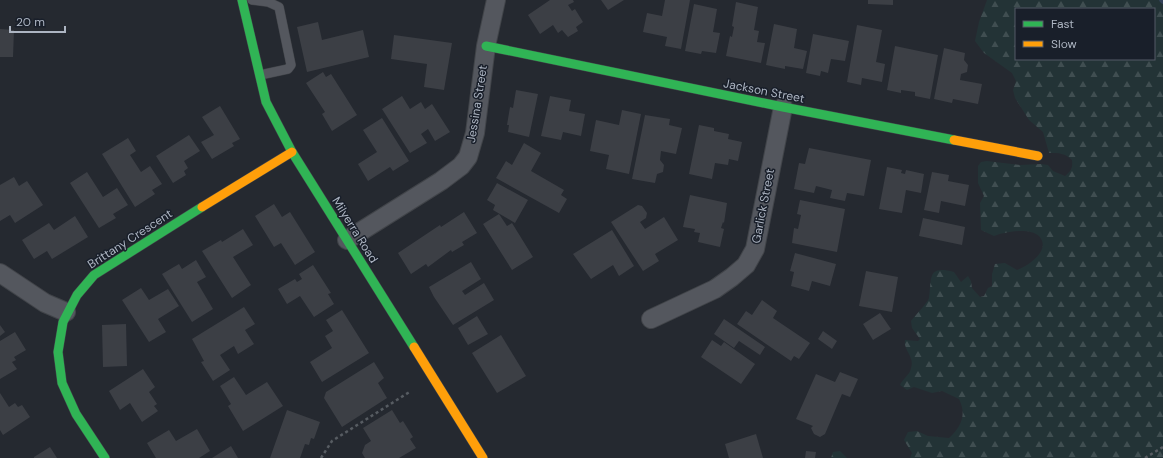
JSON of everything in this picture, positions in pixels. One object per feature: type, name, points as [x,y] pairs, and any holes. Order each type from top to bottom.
[{"type":"street","name":"Milyerra Road","points":[[242,0],[266,102],[292,152],[483,458]]},
{"type":"street","name":"Jessina Street","points":[[347,240],[441,181],[460,166],[468,157],[475,133],[486,46],[496,0]]},
{"type":"street","name":"Jackson Street","points":[[486,46],[783,107],[1038,156]]},
{"type":"street","name":"Garlick Street","points":[[651,319],[715,289],[746,265],[755,249],[783,107]]},
{"type":"street","name":"Brittany Crescent","points":[[105,458],[68,398],[58,371],[60,330],[66,312],[76,295],[88,280],[108,265],[292,152]]},
{"type":"street","points":[[0,274],[45,303],[66,312]]},
{"type":"lane","points":[[252,0],[268,2],[279,8],[291,65],[288,69],[260,74]]},
{"type":"path","points":[[321,458],[332,441],[411,391]]},
{"type":"path","points":[[1145,458],[1163,447]]},
{"type":"green space","points":[[987,0],[1163,0],[1163,458],[910,458],[912,453],[904,440],[908,432],[917,431],[928,436],[949,438],[957,430],[963,415],[959,399],[942,391],[932,393],[914,387],[907,390],[900,385],[909,373],[912,364],[905,340],[918,341],[920,339],[912,328],[911,321],[929,298],[932,274],[939,270],[954,272],[961,282],[968,276],[971,281],[972,288],[980,297],[984,296],[988,288],[992,286],[992,274],[995,264],[1005,263],[1017,270],[1027,265],[1037,257],[1043,247],[1042,241],[1035,233],[1017,231],[994,236],[981,230],[980,203],[984,196],[978,183],[978,166],[981,162],[987,161],[1020,165],[1041,164],[1048,165],[1053,171],[1065,176],[1072,167],[1072,160],[1067,156],[1059,153],[1049,153],[1043,132],[1029,120],[1015,98],[1013,90],[1016,81],[1012,73],[984,53],[975,41],[979,22]]},
{"type":"green space","points":[[840,451],[847,458],[831,458],[833,452]]},
{"type":"building","points":[[550,0],[573,0],[574,2],[568,5],[572,11],[575,9],[583,22],[576,27],[578,31],[568,37],[562,30],[558,33],[553,25],[540,34],[528,15]]},
{"type":"building","points":[[601,0],[624,0],[608,10]]},
{"type":"building","points":[[665,0],[690,0],[681,49],[665,46],[667,37],[643,32],[647,13],[662,16]]},
{"type":"building","points":[[868,0],[893,0],[893,5],[868,4]]},
{"type":"building","points":[[736,2],[758,7],[754,30],[759,31],[757,42],[765,43],[761,63],[726,56],[730,36],[732,37],[734,27],[732,26]]},
{"type":"building","points":[[694,4],[717,9],[713,32],[720,33],[716,53],[702,51],[701,54],[685,51]]},
{"type":"building","points":[[318,22],[322,40],[363,30],[369,57],[307,72],[297,27]]},
{"type":"building","points":[[774,24],[797,29],[794,48],[807,51],[803,69],[785,66],[785,69],[766,65]]},
{"type":"building","points":[[857,25],[882,30],[876,62],[885,64],[882,82],[862,78],[861,85],[847,82]]},
{"type":"building","points":[[0,29],[14,30],[13,57],[0,57]]},
{"type":"building","points":[[813,34],[849,41],[845,61],[831,59],[828,73],[821,71],[820,76],[806,73]]},
{"type":"building","points":[[394,35],[452,43],[444,90],[424,87],[427,64],[391,59]]},
{"type":"building","points":[[895,46],[938,55],[930,99],[915,96],[915,92],[901,90],[901,93],[887,90]]},
{"type":"building","points":[[944,48],[965,53],[964,60],[968,65],[967,72],[961,74],[960,80],[982,84],[978,104],[953,99],[952,103],[934,99]]},
{"type":"building","points":[[323,72],[326,77],[331,74],[357,115],[332,131],[322,114],[325,112],[306,83]]},
{"type":"building","points":[[516,90],[538,94],[529,137],[508,132],[509,125],[507,125],[510,107],[513,108]]},
{"type":"building","points":[[402,96],[410,109],[421,102],[425,109],[432,104],[450,132],[435,141],[428,129],[421,134],[427,143],[410,153],[382,109]]},
{"type":"building","points":[[550,96],[571,100],[569,111],[585,114],[581,136],[563,132],[561,140],[541,136]]},
{"type":"building","points":[[220,106],[240,139],[232,143],[234,146],[212,159],[201,142],[214,135],[202,117]]},
{"type":"building","points":[[622,110],[641,114],[629,174],[606,169],[609,155],[590,151],[596,120],[619,125]]},
{"type":"building","points":[[645,115],[670,119],[669,125],[682,128],[676,154],[661,151],[660,160],[664,165],[663,172],[657,174],[655,183],[632,179]]},
{"type":"building","points":[[382,118],[409,161],[393,171],[390,167],[368,181],[358,164],[377,152],[363,130]]},
{"type":"building","points":[[699,125],[714,128],[714,131],[729,134],[728,139],[742,142],[738,161],[729,159],[728,165],[715,163],[712,179],[689,174]]},
{"type":"building","points":[[189,135],[200,151],[184,161],[188,168],[184,171],[186,175],[173,183],[156,156]]},
{"type":"building","points":[[128,138],[136,151],[130,155],[141,172],[150,166],[162,184],[152,190],[155,194],[135,207],[102,154]]},
{"type":"building","points":[[524,143],[541,153],[531,171],[564,190],[561,195],[567,199],[559,213],[496,178],[506,161],[512,165]]},
{"type":"building","points":[[809,148],[871,160],[864,196],[847,193],[845,201],[830,198],[832,190],[816,186],[814,193],[794,189],[799,163],[805,164]]},
{"type":"building","points":[[887,167],[902,170],[901,173],[905,174],[906,170],[924,174],[921,193],[906,190],[902,213],[879,209]]},
{"type":"building","points":[[87,172],[103,197],[117,188],[128,205],[113,214],[116,218],[99,228],[70,183]]},
{"type":"building","points":[[932,172],[949,175],[948,181],[969,185],[965,206],[941,201],[939,213],[924,210]]},
{"type":"building","points":[[14,177],[19,186],[27,181],[43,205],[15,223],[10,215],[0,221],[0,185]]},
{"type":"building","points":[[497,183],[528,200],[515,223],[493,210],[495,205],[487,200]]},
{"type":"building","points":[[690,195],[727,203],[724,223],[723,222],[721,228],[724,229],[720,247],[698,242],[700,233],[694,232],[695,229],[683,227]]},
{"type":"building","points":[[800,200],[845,209],[837,252],[792,243],[794,228],[798,229],[801,215],[797,214]]},
{"type":"building","points":[[274,204],[282,217],[290,212],[315,252],[295,265],[281,243],[274,247],[255,216]]},
{"type":"building","points":[[638,205],[642,206],[647,213],[646,218],[640,222],[645,229],[664,217],[678,240],[655,254],[659,261],[643,271],[611,222]]},
{"type":"building","points":[[464,212],[477,233],[462,242],[464,245],[452,252],[451,250],[428,267],[426,264],[411,274],[398,253],[440,225],[441,227]]},
{"type":"building","points":[[499,214],[507,226],[512,223],[533,257],[512,270],[483,224]]},
{"type":"building","points":[[75,216],[88,237],[52,259],[47,251],[34,259],[22,240],[49,223],[54,230]]},
{"type":"building","points":[[923,218],[965,227],[962,245],[919,236]]},
{"type":"building","points":[[243,229],[253,245],[233,257],[251,285],[232,298],[202,251],[221,240],[222,242]]},
{"type":"building","points":[[612,230],[634,266],[619,276],[613,265],[591,279],[573,254]]},
{"type":"building","points":[[795,253],[836,264],[830,286],[812,281],[809,291],[791,286],[794,272],[790,271]]},
{"type":"building","points":[[196,260],[206,277],[197,282],[213,309],[192,322],[162,274],[179,264],[182,269]]},
{"type":"building","points":[[471,262],[481,279],[462,291],[465,295],[484,283],[494,300],[453,325],[429,287]]},
{"type":"building","points":[[313,265],[331,293],[328,294],[334,304],[314,317],[300,296],[287,304],[278,289],[295,279],[297,282],[302,279],[299,274]]},
{"type":"building","points":[[866,271],[898,277],[892,312],[859,306]]},
{"type":"building","points":[[141,288],[149,300],[168,289],[179,306],[158,319],[166,332],[149,342],[122,300]]},
{"type":"building","points":[[762,300],[777,311],[773,318],[810,343],[799,359],[794,356],[791,361],[737,324],[746,311],[752,315]]},
{"type":"building","points":[[244,307],[255,324],[245,330],[254,344],[238,354],[234,346],[220,355],[230,370],[213,381],[201,362],[204,361],[192,339]]},
{"type":"building","points":[[342,310],[369,353],[322,382],[310,362],[332,348],[325,336],[333,331],[326,320]]},
{"type":"building","points":[[880,313],[891,329],[873,340],[863,324]]},
{"type":"building","points":[[477,316],[488,334],[468,345],[458,328]]},
{"type":"building","points":[[724,319],[765,347],[760,355],[739,341],[734,348],[714,334]]},
{"type":"building","points":[[126,324],[127,366],[103,367],[102,325]]},
{"type":"building","points":[[0,325],[5,332],[0,336]]},
{"type":"building","points":[[823,331],[837,341],[832,349],[818,339]]},
{"type":"building","points":[[15,332],[26,350],[14,357],[16,360],[12,362],[17,369],[0,379],[0,341]]},
{"type":"building","points":[[501,335],[526,376],[497,393],[472,353]]},
{"type":"building","points":[[712,340],[721,346],[724,342],[755,364],[741,384],[701,357]]},
{"type":"building","points":[[374,362],[384,378],[378,383],[387,398],[342,427],[324,398],[326,392]]},
{"type":"building","points":[[143,369],[155,387],[149,392],[157,404],[154,406],[158,411],[142,422],[130,403],[120,410],[109,391]]},
{"type":"building","points":[[840,372],[858,379],[850,397],[842,394],[825,434],[820,437],[814,434],[811,428],[813,426],[796,419],[816,374],[835,382]]},
{"type":"building","points":[[234,377],[246,395],[267,382],[283,406],[243,431],[228,406],[231,404],[220,386]]},
{"type":"building","points":[[0,393],[9,407],[15,403],[18,407],[22,405],[30,417],[3,435],[0,430]]},
{"type":"building","points":[[287,410],[320,422],[314,439],[311,438],[309,445],[305,444],[300,458],[270,458]]},
{"type":"building","points":[[392,410],[400,423],[403,421],[413,437],[410,439],[416,448],[399,458],[365,458],[362,453],[365,445],[371,441],[363,428]]},
{"type":"building","points":[[197,429],[210,451],[199,458],[156,458],[147,443],[169,430],[176,441]]},
{"type":"building","points":[[756,434],[763,458],[729,458],[725,444]]},
{"type":"building","points":[[231,446],[238,458],[212,458]]},
{"type":"building","points":[[50,447],[57,458],[34,458],[34,457]]},
{"type":"building","points":[[806,451],[816,452],[815,458],[805,458]]},
{"type":"traffic: fast","points":[[242,0],[266,102],[292,152],[414,347]]},
{"type":"traffic: fast","points":[[486,46],[783,107],[954,140]]},
{"type":"traffic: fast","points":[[105,458],[76,414],[62,383],[58,352],[63,322],[77,295],[94,275],[202,207]]},
{"type":"traffic: slow","points":[[954,140],[1038,156]]},
{"type":"traffic: slow","points":[[202,207],[292,152]]},
{"type":"traffic: slow","points":[[414,347],[483,458]]}]
